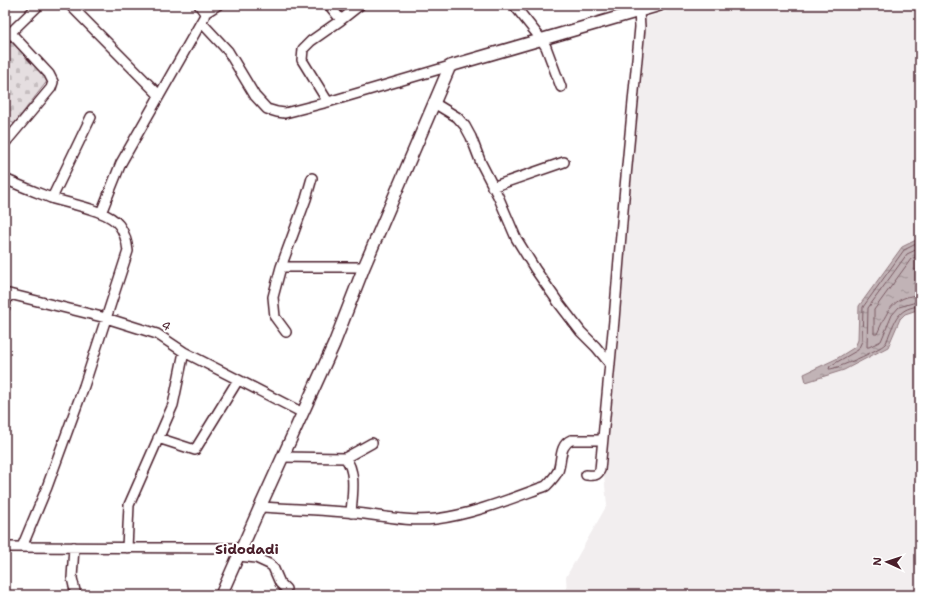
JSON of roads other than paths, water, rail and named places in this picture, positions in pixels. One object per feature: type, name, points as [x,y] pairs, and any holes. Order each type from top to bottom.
[{"type":"street","points":[[5,143],[51,88],[53,82],[49,74],[8,35],[39,5]]},
{"type":"street","points":[[70,5],[160,95]]},
{"type":"street","points":[[199,5],[205,13]]},
{"type":"street","points":[[101,213],[122,163],[205,13],[218,5]]},
{"type":"street","points":[[329,5],[341,20]]},
{"type":"street","points":[[328,102],[302,60],[303,49],[311,41],[360,5]]},
{"type":"street","points":[[514,5],[546,47],[560,87]]},
{"type":"street","points":[[201,22],[228,51],[255,96],[267,109],[285,113],[328,102],[659,5]]},
{"type":"street","points":[[586,475],[593,476],[598,473],[602,440],[616,305],[623,206],[640,27],[639,12]]},
{"type":"street","points":[[221,595],[334,344],[364,267],[450,66]]},
{"type":"street","points":[[434,103],[457,117],[465,126],[516,238],[535,269],[581,332],[610,364]]},
{"type":"street","points":[[52,198],[91,117]]},
{"type":"street","points":[[492,187],[564,162]]},
{"type":"street","points":[[286,332],[275,317],[273,297],[281,267],[306,199],[312,178]]},
{"type":"street","points":[[5,179],[52,198],[101,213],[119,225],[125,236],[128,251],[78,401],[47,487],[22,547]]},
{"type":"street","points":[[281,267],[364,267]]},
{"type":"street","points":[[5,307],[7,293]]},
{"type":"street","name":"4","points":[[7,293],[106,318],[157,334],[184,352],[303,413]]},
{"type":"street","points":[[127,548],[129,505],[173,405],[184,352]]},
{"type":"street","points":[[158,438],[195,450],[238,380]]},
{"type":"street","points":[[260,507],[352,513],[396,519],[434,519],[472,512],[546,486],[553,479],[558,469],[562,452],[567,441],[602,440]]},
{"type":"street","points":[[283,457],[345,458],[372,443]]},
{"type":"street","points":[[345,458],[349,464],[352,475],[352,513]]},
{"type":"street","points":[[5,547],[127,548],[241,552],[273,567],[280,583],[286,589]]},
{"type":"street","points":[[74,547],[72,578],[76,595]]},
{"type":"water","points":[[920,238],[920,309],[905,314],[900,319],[888,347],[844,370],[806,382],[804,374],[836,359],[855,347],[858,340],[859,306],[902,247]]},
{"type":"district","name":"Sidodadi","points":[[247,549]]}]
